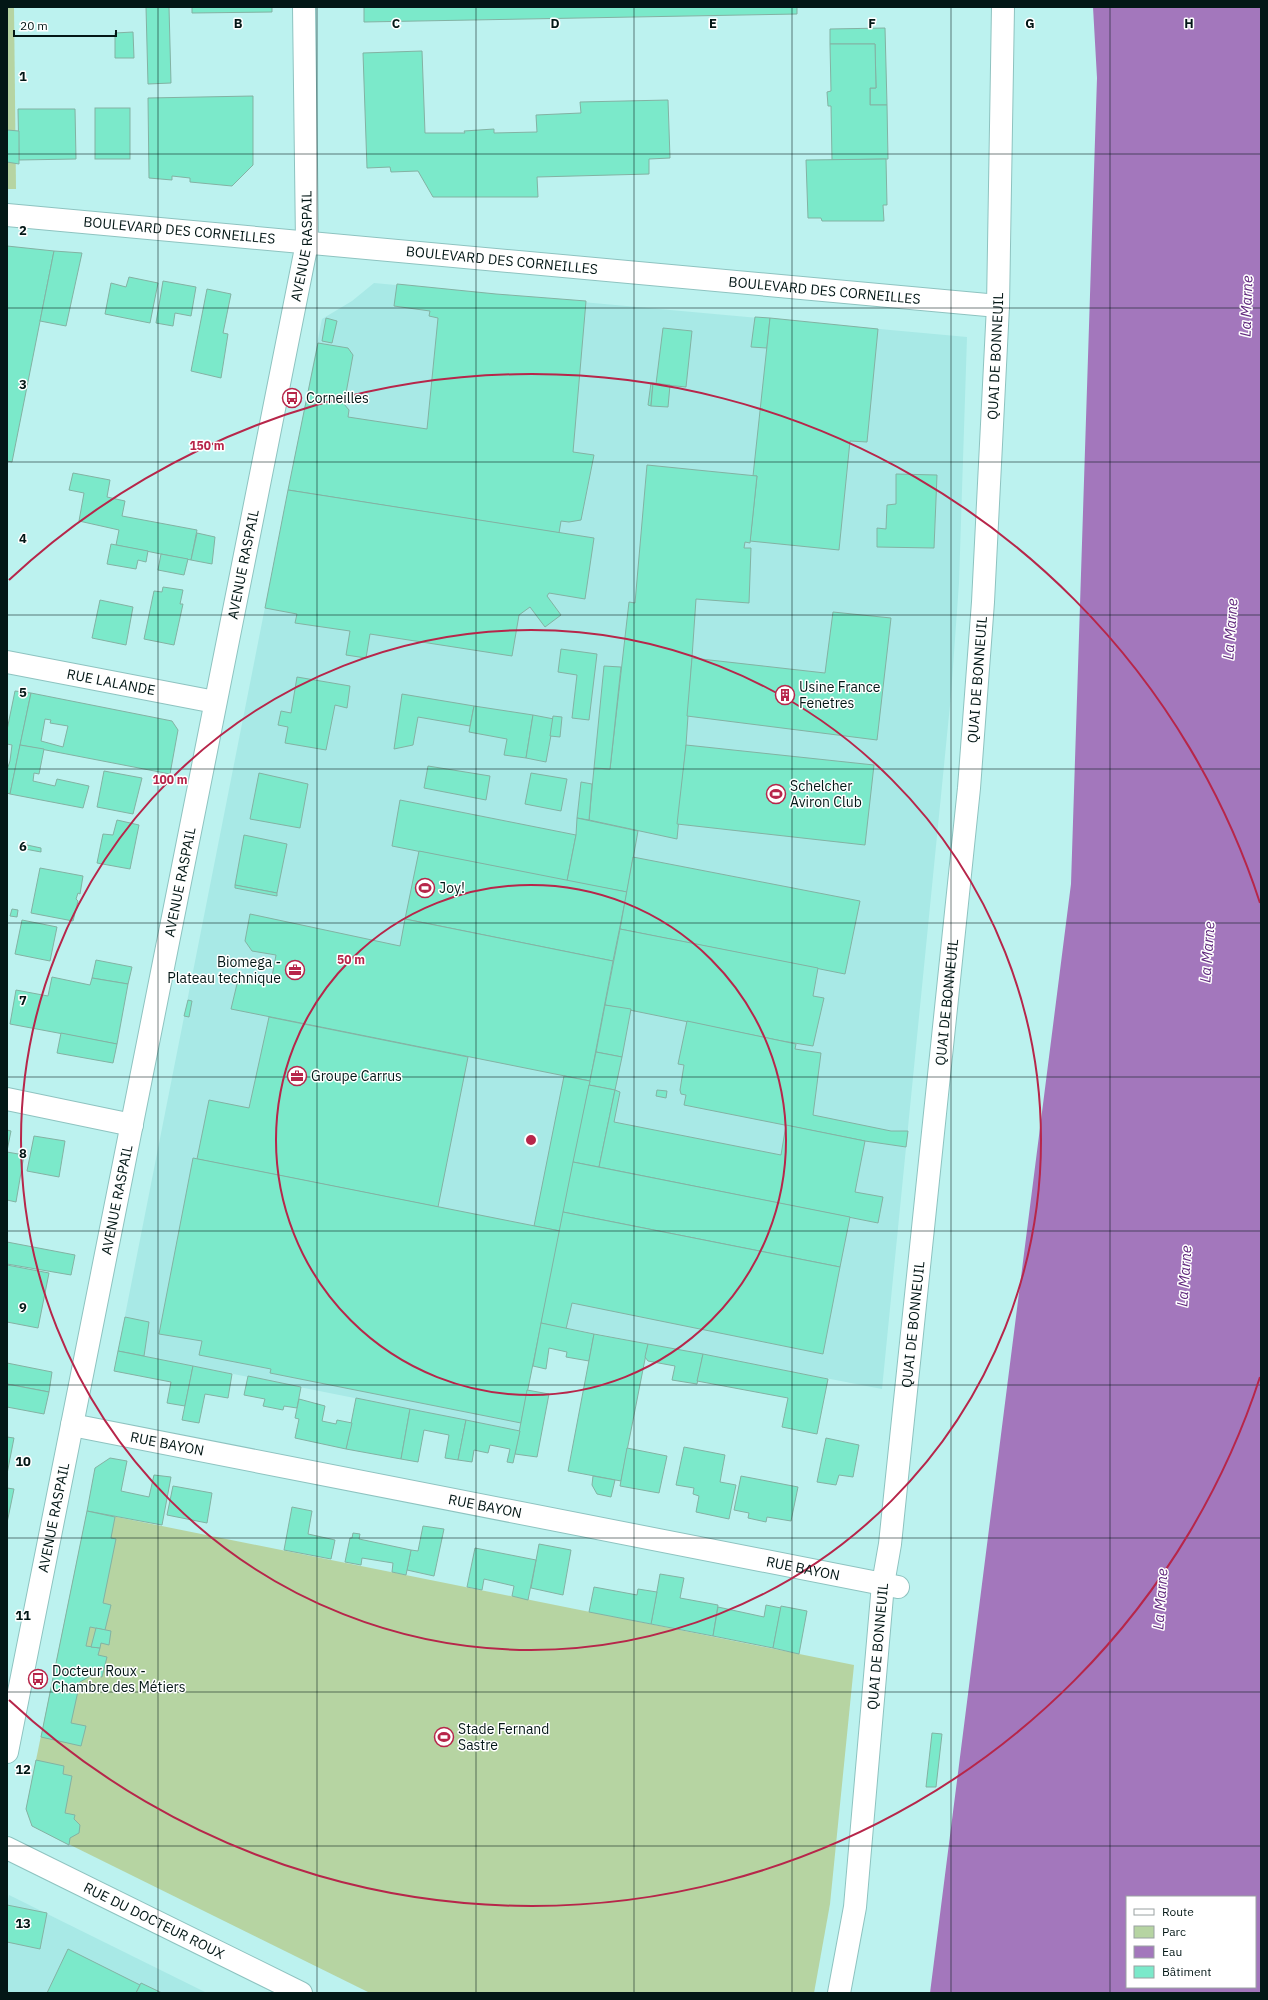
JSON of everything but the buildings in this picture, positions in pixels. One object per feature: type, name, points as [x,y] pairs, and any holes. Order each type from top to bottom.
[{"type":"street","name":"AVENUE RASPAIL","points":[[7,1752],[307,242],[304,7]]},
{"type":"street","name":"QUAI DE BONNEUIL","points":[[839,1993],[855,1907],[891,1586],[890,1544],[969,788],[983,602],[998,306],[1003,7]]},
{"type":"street","name":"BOULEVARD DES CORNEILLES","points":[[7,215],[998,306]]},
{"type":"street","name":"RUE LALANDE","points":[[7,662],[216,702]]},
{"type":"street","points":[[7,1099],[132,1124]]},
{"type":"street","name":"RUE BAYON","points":[[72,1425],[891,1586]]},
{"type":"street","name":"RUE DU DOCTEUR ROUX","points":[[7,1848],[301,1993]]},
{"type":"shaded area","points":[[374,283],[967,337],[959,583],[951,695],[882,1389],[541,1323],[520,1431],[118,1351],[322,319],[352,301]]},
{"type":"shaded area","points":[[9,1895],[207,1993],[7,1993],[7,1906]]},
{"type":"green space","points":[[7,7],[14,7],[16,189],[7,189]]},
{"type":"green space","name":"Stade Fernand Sastre","points":[[87,1511],[854,1665],[830,1904],[814,1993],[370,1993],[32,1826],[26,1809]]},
{"type":"water","name":"La Marne","points":[[1093,7],[1261,7],[1261,1993],[930,1993],[1071,884],[1097,78]]},
{"type":"place","name":"Corneilles","points":[[292,398]]},
{"type":"place","name":"Usine France Fenetres","points":[[785,695]]},
{"type":"place","name":"Schelcher Aviron Club","points":[[776,794]]},
{"type":"place","name":"Joy!","points":[[425,888]]},
{"type":"place","name":"Biomega - Plateau technique","points":[[295,970]]},
{"type":"place","name":"Groupe Carrus","points":[[297,1076]]},
{"type":"place","name":"Docteur Roux - Chambre des Métiers","points":[[38,1679]]},
{"type":"place","name":"Stade Fernand Sastre","points":[[444,1737]]}]
